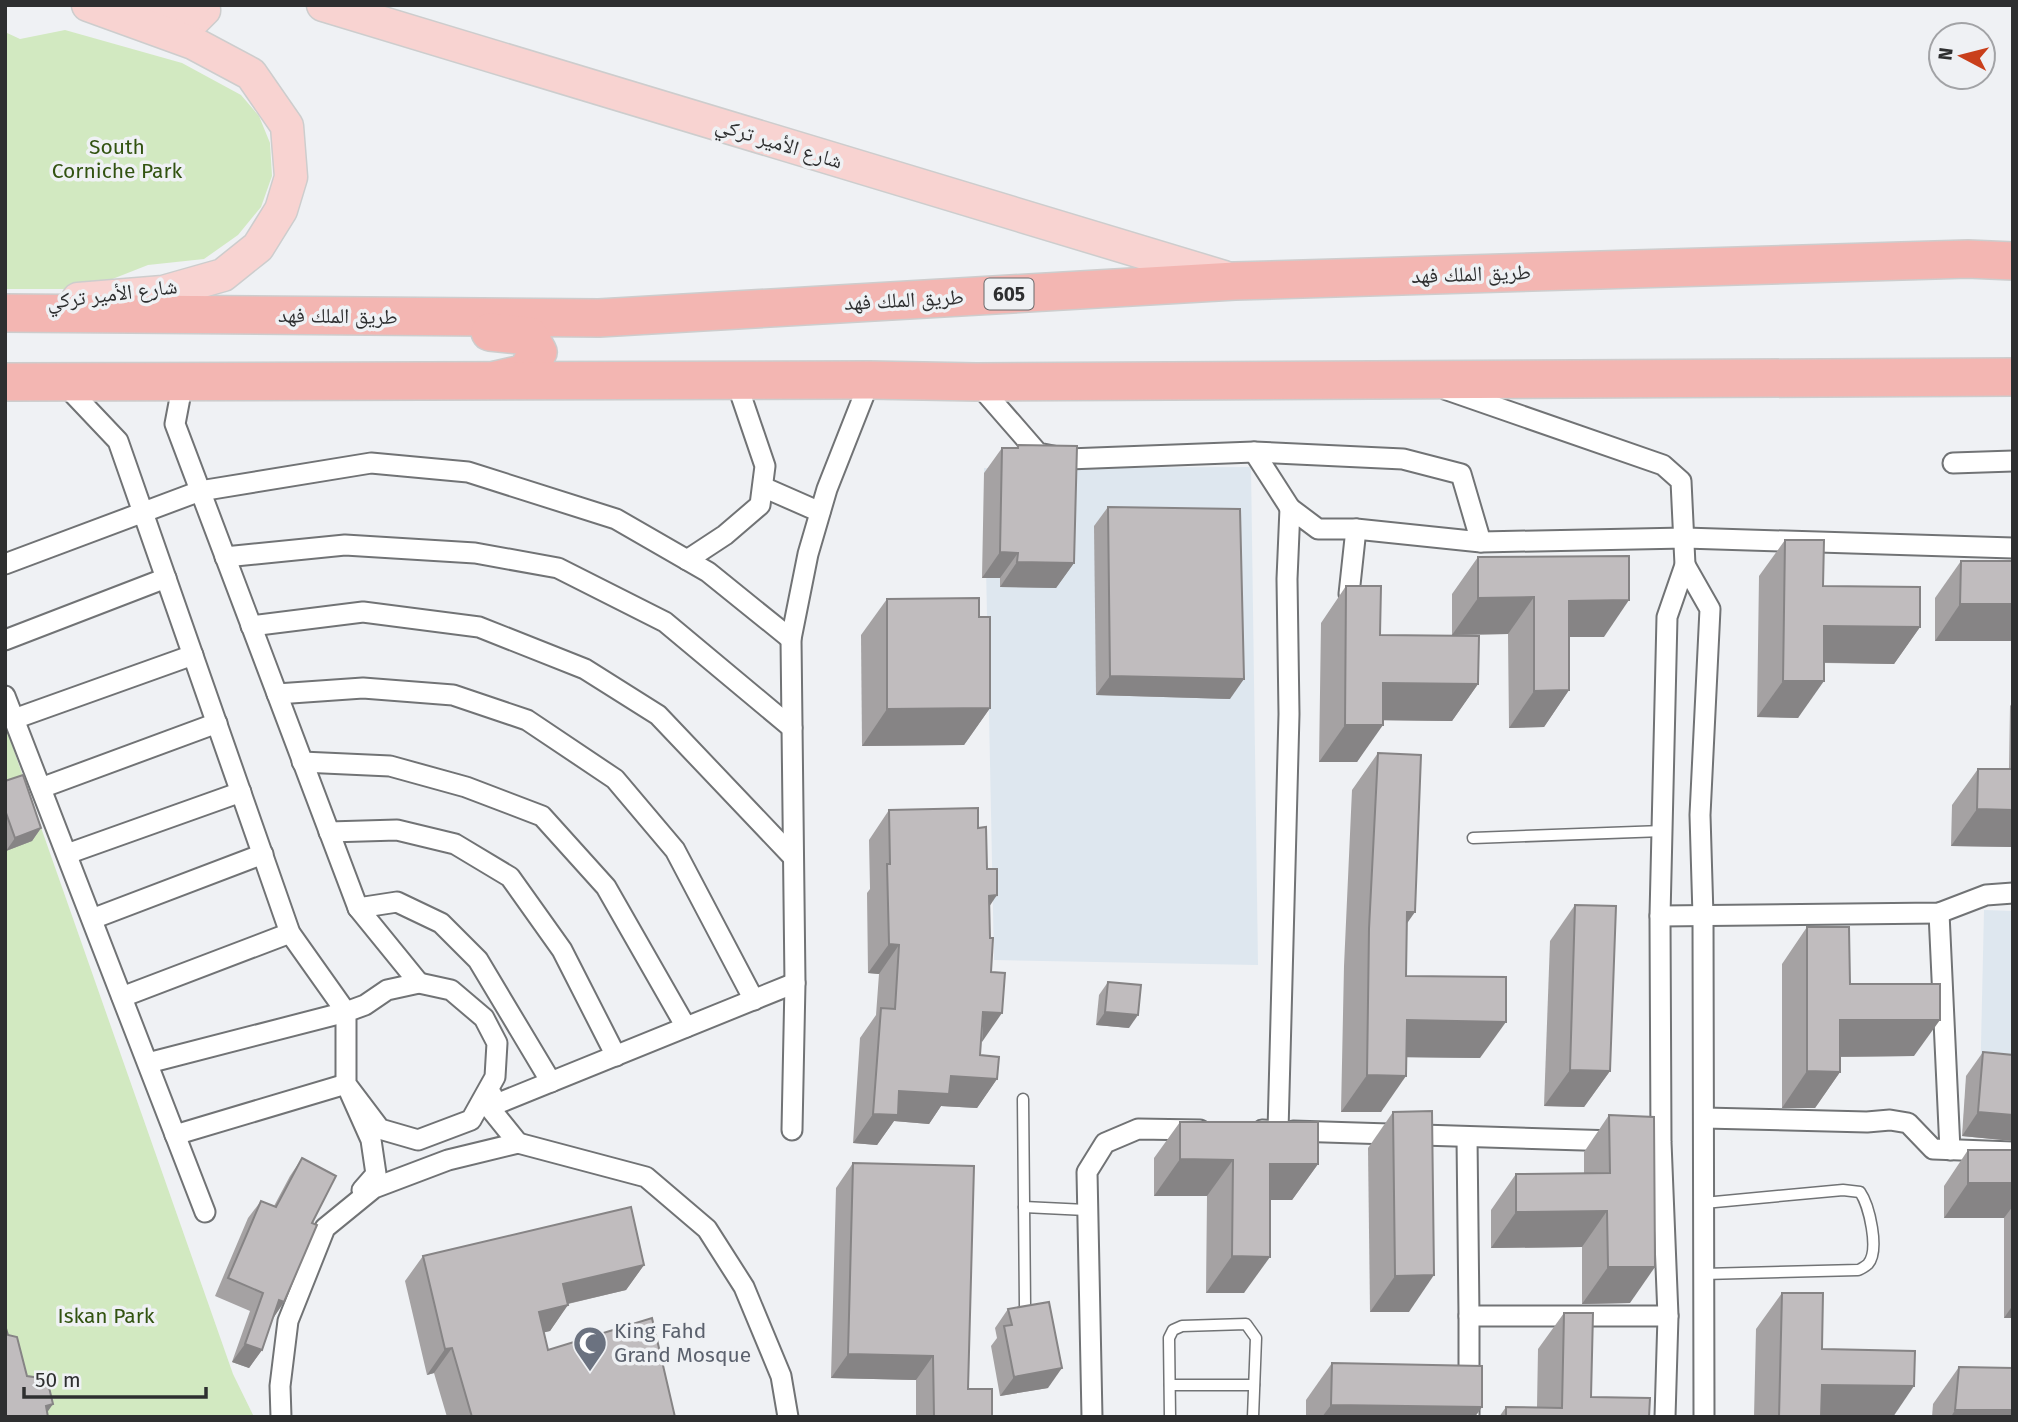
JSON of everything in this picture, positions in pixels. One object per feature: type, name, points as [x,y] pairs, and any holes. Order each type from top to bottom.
[{"type":"highway","name":"طريق الملك فهد","points":[[5,313],[599,318],[1236,281],[1968,260],[2013,261]]},
{"type":"highway","points":[[474,318],[489,332],[529,336],[538,352],[526,373],[491,381]]},
{"type":"highway","points":[[599,318],[563,334],[560,352],[566,367],[589,376],[618,381]]},
{"type":"highway","points":[[5,382],[976,382],[2013,377]]},
{"type":"main road","points":[[95,8],[191,23],[204,10],[203,5]]},
{"type":"main road","name":"شارع الأمير تركي","points":[[323,5],[1236,281]]},
{"type":"main road","name":"شارع الأمير تركي","points":[[5,306],[163,292],[223,275],[258,247],[281,210],[291,177],[287,126],[251,74],[193,43],[95,8]]},
{"type":"street","points":[[1417,379],[1663,464],[1681,481],[1685,565],[1667,617],[1660,916],[1647,1142],[1668,1316],[1665,1417]]},
{"type":"street","points":[[792,1130],[795,983],[791,639],[807,554],[870,380]]},
{"type":"street","points":[[687,560],[725,535],[760,505],[765,466],[736,381]]},
{"type":"street","points":[[62,382],[118,441],[290,933],[346,1012],[346,1084],[371,1140],[376,1174],[339,1216]]},
{"type":"street","points":[[183,382],[175,424],[358,908],[419,983]]},
{"type":"street","points":[[976,382],[1038,453],[1068,459],[1254,452],[1403,458],[1461,474],[1481,542]]},
{"type":"street","points":[[1254,452],[1290,508],[1318,529],[1356,529],[1481,542],[1685,538],[2013,548]]},
{"type":"street","points":[[1953,463],[2013,461]]},
{"type":"street","points":[[5,564],[200,491],[371,463],[468,472],[617,519],[708,572],[791,639]]},
{"type":"street","points":[[762,487],[820,512]]},
{"type":"street","points":[[1278,1130],[1288,755],[1286,593],[1290,508]]},
{"type":"street","points":[[1349,594],[1356,529]]},
{"type":"street","points":[[225,557],[345,545],[475,553],[558,568],[665,622],[792,728]]},
{"type":"street","points":[[1685,565],[1710,609],[1700,815],[1703,916],[1704,1417]]},
{"type":"street","points":[[5,640],[166,578]]},
{"type":"street","points":[[251,626],[363,612],[479,627],[585,669],[658,715],[793,857]]},
{"type":"street","points":[[14,719],[193,655]]},
{"type":"street","points":[[277,694],[363,688],[453,695],[527,720],[615,779],[675,850],[754,1000]]},
{"type":"street","points":[[5,696],[205,1212]]},
{"type":"street","points":[[41,788],[217,723]]},
{"type":"street","points":[[302,762],[390,766],[466,787],[542,816],[606,887],[687,1027]]},
{"type":"street","points":[[67,854],[241,792]]},
{"type":"street","points":[[329,832],[397,830],[455,844],[510,877],[562,950],[615,1056]]},
{"type":"street","points":[[92,919],[262,854]]},
{"type":"street","points":[[1660,916],[1939,913],[1986,895],[2013,893]]},
{"type":"street","points":[[358,908],[397,902],[441,923],[478,960],[551,1082]]},
{"type":"street","points":[[1939,913],[1950,1150]]},
{"type":"street","points":[[122,997],[290,933]]},
{"type":"street","points":[[148,1063],[346,1012],[365,1005],[387,990],[419,983],[451,990],[484,1018],[497,1044],[495,1077],[489,1107]]},
{"type":"street","points":[[489,1107],[795,983]]},
{"type":"street","points":[[346,1084],[380,1129],[418,1140],[471,1120],[495,1077]]},
{"type":"street","points":[[175,1135],[346,1084]]},
{"type":"street","points":[[489,1107],[518,1143]]},
{"type":"street","points":[[1704,1118],[1867,1122],[1890,1120],[1908,1123],[1933,1149],[2013,1152]]},
{"type":"street","points":[[1092,1417],[1087,1172],[1105,1143],[1138,1129],[1222,1130]]},
{"type":"street","points":[[1250,1130],[1647,1142]]},
{"type":"street","points":[[1467,1137],[1469,1417]]},
{"type":"street","points":[[281,1417],[280,1386],[288,1321],[325,1228],[373,1188],[448,1160],[518,1143],[646,1177],[707,1228],[744,1287],[781,1376],[788,1417]]},
{"type":"street","points":[[1469,1316],[1668,1316]]},
{"type":"lane","points":[[1473,838],[1662,831]]},
{"type":"lane","points":[[1023,1099],[1025,1306]]},
{"type":"lane","points":[[1704,1203],[1843,1190],[1860,1192],[1867,1202],[1875,1251],[1868,1265],[1858,1270],[1704,1275]]},
{"type":"lane","points":[[1024,1208],[1086,1210]]},
{"type":"lane","points":[[1170,1417],[1169,1338],[1173,1331],[1182,1326],[1246,1324],[1256,1338],[1253,1417]]},
{"type":"lane","points":[[1170,1385],[1254,1385]]},
{"type":"shaded area","points":[[1251,467],[1258,965],[994,960],[984,468]]},
{"type":"shaded area","points":[[1984,910],[2013,911],[2013,1135],[1979,1135]]},
{"type":"green space","name":"South Corniche Park","points":[[65,30],[182,63],[241,95],[259,116],[270,143],[272,176],[261,207],[238,235],[204,259],[148,265],[87,289],[5,289],[5,32],[20,39]]},
{"type":"green space","name":"Iskan Park","points":[[5,725],[233,1374],[254,1417],[5,1417]]},
{"type":"building","points":[[1018,445],[1077,446],[1074,563],[1017,562],[1018,553],[1000,552],[1002,448],[1018,448]]},
{"type":"building","points":[[1108,507],[1240,509],[1244,679],[1110,676]]},
{"type":"building","points":[[1785,540],[1824,540],[1823,586],[1920,587],[1920,627],[1824,626],[1824,681],[1783,681]]},
{"type":"building","points":[[1629,556],[1629,600],[1569,601],[1569,690],[1534,691],[1534,597],[1478,598],[1478,557]]},
{"type":"building","points":[[1961,561],[2013,561],[2013,604],[1960,604]]},
{"type":"building","points":[[1346,586],[1381,586],[1380,635],[1479,636],[1478,684],[1383,683],[1383,725],[1345,725]]},
{"type":"building","points":[[979,598],[979,617],[990,617],[990,708],[887,709],[887,599]]},
{"type":"building","points":[[1378,753],[1421,755],[1415,912],[1407,912],[1406,976],[1506,977],[1506,1022],[1407,1020],[1406,1076],[1367,1075],[1369,929]]},
{"type":"building","points":[[1978,769],[2013,769],[2013,810],[1977,809]]},
{"type":"building","points":[[23,775],[41,828],[15,838],[5,810],[5,781]]},
{"type":"building","points":[[978,808],[978,828],[986,827],[987,869],[997,869],[997,895],[989,896],[990,938],[993,938],[991,972],[1005,973],[1002,1013],[983,1012],[980,1055],[999,1057],[997,1079],[951,1076],[949,1094],[899,1091],[898,1115],[873,1114],[881,1008],[895,1009],[899,945],[889,944],[889,810]]},
{"type":"building","points":[[1575,905],[1616,906],[1610,1071],[1570,1070]]},
{"type":"building","points":[[1807,927],[1849,927],[1850,984],[1940,984],[1940,1020],[1840,1020],[1840,1072],[1807,1071]]},
{"type":"building","points":[[1108,982],[1141,985],[1138,1015],[1105,1012]]},
{"type":"building","points":[[1983,1052],[2013,1055],[2013,1115],[1978,1112]]},
{"type":"building","points":[[1432,1111],[1434,1275],[1395,1276],[1393,1112]]},
{"type":"building","points":[[1609,1115],[1654,1117],[1655,1267],[1608,1267],[1607,1211],[1516,1212],[1516,1174],[1610,1173]]},
{"type":"building","points":[[1180,1122],[1318,1122],[1318,1164],[1270,1164],[1270,1257],[1232,1256],[1233,1160],[1180,1159]]},
{"type":"building","points":[[1968,1150],[2013,1150],[2013,1183],[1968,1183]]},
{"type":"building","points":[[302,1158],[336,1176],[312,1223],[317,1225],[284,1302],[279,1300],[262,1350],[245,1344],[263,1293],[228,1278],[261,1201],[276,1207]]},
{"type":"building","points":[[853,1163],[974,1166],[968,1389],[992,1389],[992,1417],[934,1417],[933,1356],[848,1354]]},
{"type":"building","points":[[631,1207],[644,1265],[563,1284],[568,1305],[539,1312],[548,1350],[652,1318],[675,1417],[472,1417],[452,1348],[445,1349],[423,1256]]},
{"type":"building","points":[[1782,1293],[1823,1293],[1822,1349],[1915,1351],[1914,1386],[1822,1385],[1821,1417],[1779,1417]]},
{"type":"building","points":[[1049,1302],[1062,1368],[1014,1377],[1004,1326],[1012,1325],[1008,1309]]},
{"type":"building","points":[[1564,1313],[1593,1313],[1591,1397],[1650,1398],[1649,1417],[1506,1417],[1506,1407],[1562,1408]]},
{"type":"building","points":[[5,1325],[8,1335],[17,1337],[27,1376],[47,1379],[53,1404],[46,1406],[48,1417],[5,1417]]},
{"type":"building","points":[[1332,1363],[1482,1366],[1482,1407],[1331,1405]]},
{"type":"building","points":[[1959,1367],[2013,1368],[2013,1410],[1955,1410]]},
{"type":"place","name":"King Fahd Grand Mosque","points":[[590,1373]]}]
